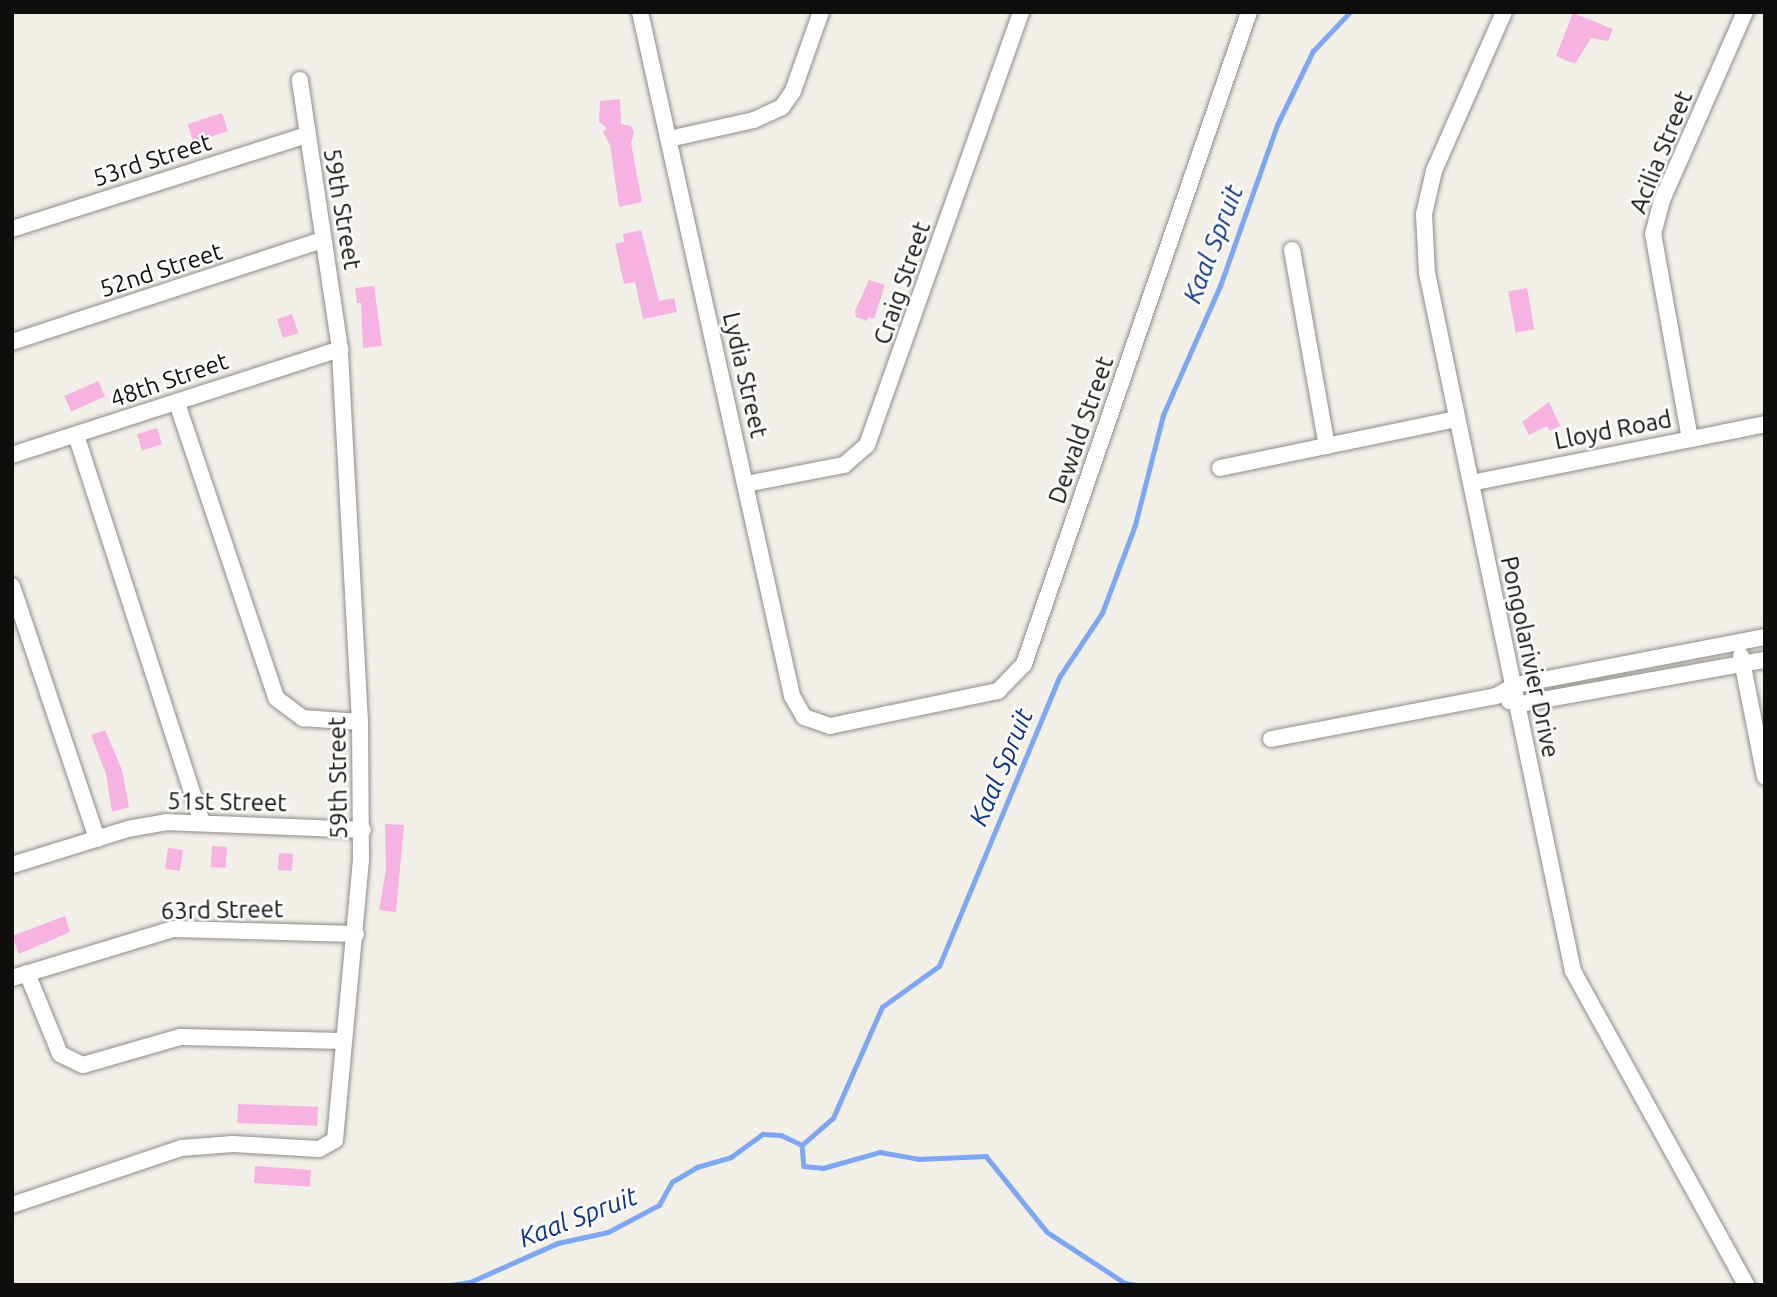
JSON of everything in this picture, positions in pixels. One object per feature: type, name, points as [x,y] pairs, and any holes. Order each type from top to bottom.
[{"type":"street","name":"Lydia Street","points":[[640,12],[792,696],[804,717],[830,726]]},
{"type":"street","points":[[669,139],[754,120],[782,107],[793,91],[821,12]]},
{"type":"street","name":"Craig Street","points":[[746,484],[844,465],[867,445],[1021,12]]},
{"type":"street","name":"Dewald Street","points":[[830,726],[998,691],[1024,664],[1249,12]]},
{"type":"street","name":"Pongolarivier Drive","points":[[1504,12],[1434,171],[1424,214],[1426,263],[1576,978],[1745,1285]]},
{"type":"street","name":"Acilia Street","points":[[1690,439],[1653,234],[1662,200],[1745,12]]},
{"type":"street","name":"59th Street","points":[[12,1205],[161,1153],[201,1144],[327,1148],[335,1140],[356,934],[363,830],[360,722],[340,349],[306,135],[300,80]]},
{"type":"street","name":"53rd Street","points":[[12,229],[306,135]]},
{"type":"street","name":"52nd Street","points":[[12,342],[323,240]]},
{"type":"street","points":[[1292,250],[1327,446]]},
{"type":"street","name":"48th Street","points":[[12,455],[340,349]]},
{"type":"street","points":[[177,403],[276,698],[303,718],[360,722]]},
{"type":"street","points":[[1220,468],[1457,419]]},
{"type":"street","name":"Lloyd Road","points":[[1471,483],[1765,424]]},
{"type":"street","points":[[76,435],[202,822]]},
{"type":"street","points":[[12,586],[97,839]]},
{"type":"street","points":[[1272,739],[1496,696],[1516,685],[1765,637]]},
{"type":"street","points":[[1738,643],[1765,777]]},
{"type":"street","points":[[1496,696],[1520,704],[1765,660]]},
{"type":"street","name":"51st Street","points":[[12,865],[150,824],[202,822],[363,830]]},
{"type":"street","name":"63rd Street","points":[[20,975],[173,929],[356,934]]},
{"type":"street","points":[[20,975],[60,1054],[83,1065],[180,1037],[343,1041]]},
{"type":"building","points":[[1573,13],[1613,29],[1608,41],[1591,38],[1575,64],[1556,56]]},
{"type":"building","points":[[620,99],[621,124],[631,126],[634,133],[631,143],[642,202],[619,207],[610,145],[603,132],[607,128],[599,122],[600,101]]},
{"type":"building","points":[[222,113],[228,131],[194,142],[188,124]]},
{"type":"building","points":[[641,230],[659,301],[674,298],[677,312],[643,319],[635,282],[624,284],[615,244],[624,242],[623,234]]},
{"type":"building","points":[[869,280],[885,285],[874,319],[868,317],[867,321],[856,317],[855,311]]},
{"type":"building","points":[[374,286],[382,346],[363,348],[361,303],[357,303],[355,288]]},
{"type":"building","points":[[1527,288],[1534,329],[1516,333],[1508,291]]},
{"type":"building","points":[[292,314],[298,333],[283,338],[277,319]]},
{"type":"building","points":[[98,381],[105,397],[71,412],[64,396]]},
{"type":"building","points":[[1549,402],[1560,426],[1550,431],[1547,426],[1529,435],[1522,422]]},
{"type":"building","points":[[157,428],[162,444],[142,450],[137,434]]},
{"type":"building","points":[[105,730],[122,770],[129,807],[112,812],[106,774],[91,735]]},
{"type":"building","points":[[385,824],[404,825],[396,912],[379,910],[386,869]]},
{"type":"building","points":[[212,846],[227,847],[225,868],[211,867]]},
{"type":"building","points":[[168,848],[183,850],[180,871],[165,869]]},
{"type":"building","points":[[279,853],[293,854],[292,871],[278,870]]},
{"type":"building","points":[[65,916],[70,932],[19,954],[12,936]]},
{"type":"building","points":[[238,1104],[318,1107],[317,1126],[237,1123]]},
{"type":"building","points":[[255,1166],[311,1170],[310,1187],[254,1183]]},
{"type":"waterway","name":"Kaal Spruit","points":[[802,1145],[833,1118],[882,1007],[939,966],[1060,676],[1102,613],[1135,525],[1163,415],[1220,286],[1277,125],[1313,51],[1350,12]]},
{"type":"waterway","name":"Kaal Spruit","points":[[451,1285],[470,1282],[558,1243],[608,1232],[659,1205],[672,1182],[697,1167],[731,1157],[763,1134],[781,1135],[802,1145]]},
{"type":"waterway","points":[[802,1145],[804,1166],[823,1168],[880,1152],[918,1159],[986,1156],[1047,1232],[1125,1283],[1138,1285]]}]
